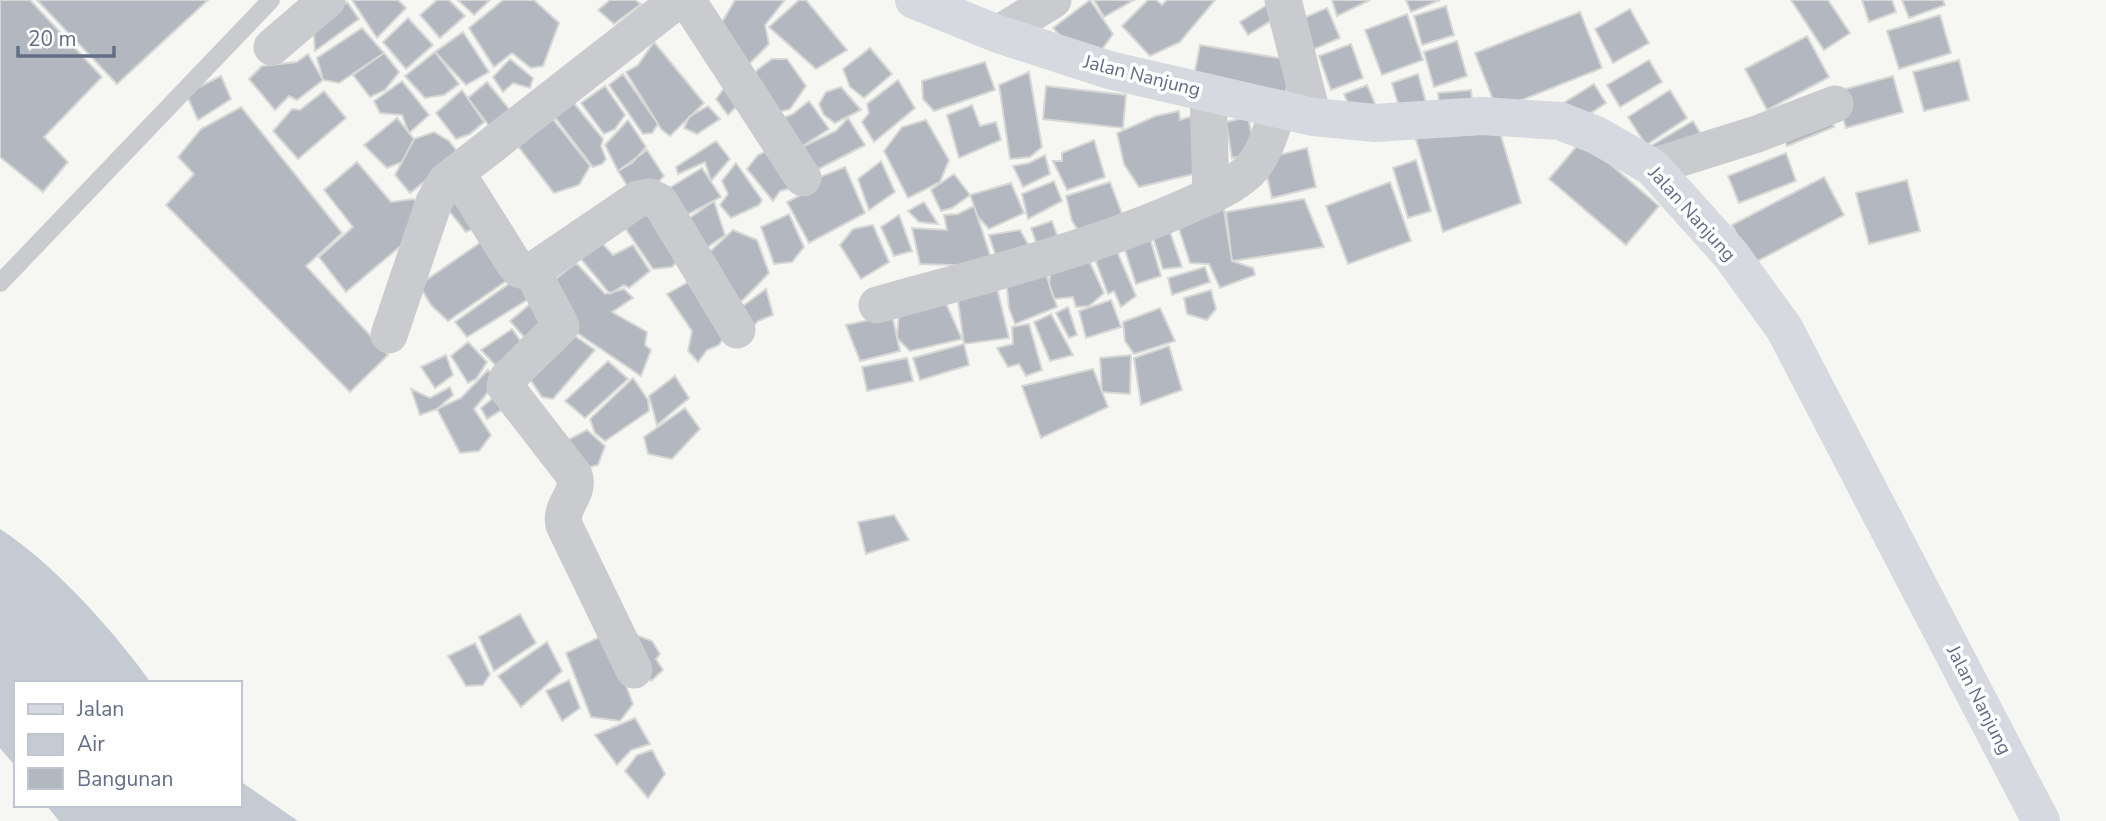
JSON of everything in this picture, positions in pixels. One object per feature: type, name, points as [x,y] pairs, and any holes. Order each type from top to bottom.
[{"type":"main road","name":"Jalan Nanjung","points":[[922,2],[998,34],[1109,70],[1296,113],[1375,123],[1482,116],[1560,121],[1596,135],[1652,167],[1731,255],[1784,327],[1905,554],[2041,821]]},
{"type":"street","points":[[272,47],[327,0]]},
{"type":"street","points":[[389,335],[440,189],[678,0]]},
{"type":"street","points":[[687,0],[803,178]]},
{"type":"street","points":[[998,34],[1053,0]]},
{"type":"street","points":[[877,305],[1060,254],[1132,230],[1211,195],[1248,172],[1296,113],[1283,0]]},
{"type":"street","points":[[1208,92],[1211,195]]},
{"type":"street","points":[[1652,167],[1757,134],[1835,104]]},
{"type":"street","points":[[457,173],[520,270],[532,271],[638,199],[650,197],[660,202],[737,330]]},
{"type":"street","points":[[532,271],[561,326],[507,379],[505,386],[575,475],[575,487],[563,512],[564,525],[634,670]]},
{"type":"lane","points":[[0,283],[271,0]]},
{"type":"water","points":[[0,529],[41,560],[82,599],[149,681],[14,681],[14,765],[0,748]]},
{"type":"water","points":[[242,782],[298,821],[59,821],[48,807],[242,807]]},
{"type":"building","points":[[0,0],[30,0],[102,77],[44,137],[68,162],[43,192],[0,157]]},
{"type":"building","points":[[37,0],[208,0],[117,84]]},
{"type":"building","points":[[352,0],[398,0],[406,8],[377,38]]},
{"type":"building","points":[[437,0],[449,0],[465,16],[440,38],[420,15]]},
{"type":"building","points":[[458,0],[490,0],[474,15]]},
{"type":"building","points":[[503,0],[534,0],[559,23],[543,66],[531,68],[512,53],[494,67],[469,28]]},
{"type":"building","points":[[610,0],[635,0],[641,4],[614,24],[598,10]]},
{"type":"building","points":[[735,0],[785,0],[765,25],[769,44],[748,65],[718,29]]},
{"type":"building","points":[[799,0],[806,0],[847,50],[816,69],[769,27]]},
{"type":"building","points":[[1090,0],[1113,34],[1100,52],[1077,54],[1053,28]]},
{"type":"building","points":[[1094,0],[1134,0],[1104,17]]},
{"type":"building","points":[[1148,0],[1156,0],[1162,5],[1167,0],[1215,0],[1180,42],[1150,56],[1122,26]]},
{"type":"building","points":[[1332,0],[1370,0],[1337,16]]},
{"type":"building","points":[[1406,0],[1440,0],[1411,12]]},
{"type":"building","points":[[1791,0],[1828,0],[1850,33],[1824,50]]},
{"type":"building","points":[[1862,0],[1892,0],[1896,12],[1869,22]]},
{"type":"building","points":[[1902,0],[1943,0],[1945,5],[1909,18]]},
{"type":"building","points":[[347,2],[359,19],[315,51],[313,25]]},
{"type":"building","points":[[1270,3],[1279,16],[1248,35],[1240,22]]},
{"type":"building","points":[[1446,6],[1454,35],[1422,45],[1414,16]]},
{"type":"building","points":[[1327,8],[1340,38],[1307,52],[1294,22]]},
{"type":"building","points":[[1630,9],[1649,43],[1613,63],[1595,29]]},
{"type":"building","points":[[1580,12],[1602,68],[1497,110],[1475,53]]},
{"type":"building","points":[[1407,14],[1423,60],[1382,75],[1365,30]]},
{"type":"building","points":[[1940,15],[1951,53],[1899,69],[1887,31]]},
{"type":"building","points":[[408,18],[433,45],[406,69],[383,42]]},
{"type":"building","points":[[362,28],[384,53],[339,83],[323,80],[317,58]]},
{"type":"building","points":[[463,32],[489,72],[466,85],[435,52]]},
{"type":"building","points":[[1807,36],[1829,77],[1767,110],[1745,69]]},
{"type":"building","points":[[1457,41],[1467,76],[1434,87],[1424,52]]},
{"type":"building","points":[[654,42],[704,103],[670,136],[661,129],[626,72],[638,65]]},
{"type":"building","points":[[1351,44],[1363,78],[1331,90],[1319,56]]},
{"type":"building","points":[[1200,45],[1291,60],[1286,92],[1194,76]]},
{"type":"building","points":[[870,48],[892,74],[864,98],[850,87],[843,69]]},
{"type":"building","points":[[435,52],[459,84],[444,95],[425,98],[405,76]]},
{"type":"building","points":[[384,53],[399,72],[385,90],[370,97],[353,75]]},
{"type":"building","points":[[308,54],[323,80],[297,100],[289,96],[275,110],[249,79],[262,66],[297,62]]},
{"type":"building","points":[[510,59],[533,78],[530,88],[513,83],[503,92],[493,77]]},
{"type":"building","points":[[772,59],[787,59],[806,86],[790,109],[772,114],[750,83],[757,70]]},
{"type":"building","points":[[1649,60],[1662,82],[1620,107],[1607,85]]},
{"type":"building","points":[[1959,60],[1969,100],[1924,111],[1913,72]]},
{"type":"building","points":[[985,62],[995,90],[934,111],[923,99],[922,81]]},
{"type":"building","points":[[1029,72],[1042,147],[1030,157],[1010,159],[999,85]]},
{"type":"building","points":[[623,74],[658,124],[652,133],[643,134],[609,85]]},
{"type":"building","points":[[1418,74],[1427,106],[1401,114],[1392,83]]},
{"type":"building","points":[[221,76],[231,99],[198,120],[186,94]]},
{"type":"building","points":[[1893,76],[1903,112],[1846,128],[1835,92]]},
{"type":"building","points":[[898,80],[915,108],[874,142],[862,122],[869,113],[867,104]]},
{"type":"building","points":[[402,81],[429,115],[409,133],[402,115],[380,113],[374,101]]},
{"type":"building","points":[[487,82],[514,115],[493,131],[468,98]]},
{"type":"building","points":[[729,82],[744,99],[728,115],[716,99]]},
{"type":"building","points":[[1594,84],[1606,103],[1574,124],[1562,104]]},
{"type":"building","points":[[1367,85],[1377,108],[1354,117],[1344,94]]},
{"type":"building","points":[[605,86],[625,115],[615,129],[604,134],[581,103]]},
{"type":"building","points":[[1046,86],[1126,95],[1123,128],[1043,119]]},
{"type":"building","points":[[841,87],[861,110],[835,123],[824,115],[819,104],[826,92]]},
{"type":"building","points":[[462,90],[484,122],[470,134],[456,139],[436,113]]},
{"type":"building","points":[[1471,90],[1473,109],[1440,112],[1438,93]]},
{"type":"building","points":[[1670,90],[1687,118],[1646,145],[1628,117]]},
{"type":"building","points":[[324,91],[346,118],[298,159],[273,131],[292,109],[300,110]]},
{"type":"building","points":[[809,101],[829,129],[796,150],[778,120],[793,114]]},
{"type":"building","points":[[573,102],[603,139],[601,146],[606,159],[602,164],[593,167],[554,116]]},
{"type":"building","points":[[972,105],[980,126],[996,122],[1001,140],[959,158],[947,115]]},
{"type":"building","points":[[708,106],[720,119],[697,134],[684,128],[689,117]]},
{"type":"building","points":[[241,107],[342,233],[306,266],[388,355],[350,392],[166,205],[194,174],[178,157],[201,129]]},
{"type":"building","points":[[1179,111],[1180,120],[1193,116],[1202,172],[1139,187],[1124,164],[1117,133],[1156,116]]},
{"type":"building","points":[[1829,111],[1834,127],[1787,146],[1780,130]]},
{"type":"building","points":[[549,114],[590,166],[579,185],[554,193],[514,141]]},
{"type":"building","points":[[1248,117],[1256,154],[1232,158],[1226,122]]},
{"type":"building","points":[[397,118],[414,139],[402,162],[387,168],[364,145]]},
{"type":"building","points":[[848,118],[865,145],[811,173],[796,150],[836,131]]},
{"type":"building","points":[[628,120],[646,147],[632,163],[618,171],[605,145]]},
{"type":"building","points":[[926,120],[949,160],[940,182],[908,198],[884,151],[902,127]]},
{"type":"building","points":[[1693,121],[1702,136],[1657,162],[1649,147]]},
{"type":"building","points":[[1498,126],[1521,203],[1443,232],[1415,136]]},
{"type":"building","points":[[434,132],[449,141],[459,154],[410,193],[395,175],[414,139]]},
{"type":"building","points":[[1094,140],[1105,177],[1067,190],[1053,161],[1062,161],[1062,153]]},
{"type":"building","points":[[1582,140],[1659,206],[1626,245],[1549,179]]},
{"type":"building","points":[[716,141],[730,159],[711,181],[705,162],[678,174],[676,167]]},
{"type":"building","points":[[774,148],[797,187],[780,191],[773,201],[747,169],[758,155]]},
{"type":"building","points":[[1307,148],[1316,187],[1272,198],[1263,159]]},
{"type":"building","points":[[647,150],[664,176],[651,190],[633,195],[618,171]]},
{"type":"building","points":[[1786,153],[1796,181],[1739,203],[1728,176]]},
{"type":"building","points":[[1045,155],[1050,174],[1023,187],[1013,166],[1029,163]]},
{"type":"building","points":[[1416,160],[1431,211],[1408,218],[1393,168]]},
{"type":"building","points":[[881,161],[895,192],[869,210],[858,179]]},
{"type":"building","points":[[357,162],[391,202],[414,199],[429,222],[346,292],[319,257],[353,227],[324,190]]},
{"type":"building","points":[[736,163],[762,200],[759,205],[731,218],[720,205],[728,194],[722,181]]},
{"type":"building","points":[[845,167],[865,213],[809,243],[787,202],[799,196],[810,181]]},
{"type":"building","points":[[702,168],[721,197],[679,219],[661,193]]},
{"type":"building","points":[[954,174],[970,195],[952,208],[941,211],[931,190]]},
{"type":"building","points":[[1824,177],[1844,215],[1752,264],[1732,225]]},
{"type":"building","points":[[1907,180],[1920,231],[1869,244],[1856,193]]},
{"type":"building","points":[[1054,181],[1062,201],[1028,219],[1022,194]]},
{"type":"building","points":[[1110,182],[1125,222],[1083,238],[1072,221],[1066,196]]},
{"type":"building","points":[[1390,182],[1411,241],[1348,264],[1326,206]]},
{"type":"building","points":[[1011,183],[1024,213],[989,229],[978,217],[970,195]]},
{"type":"building","points":[[456,193],[475,228],[466,232],[442,202]]},
{"type":"building","points":[[1304,199],[1324,247],[1232,261],[1226,212]]},
{"type":"building","points":[[714,201],[725,235],[699,253],[681,224]]},
{"type":"building","points":[[924,202],[938,224],[919,222],[908,211]]},
{"type":"building","points":[[1223,204],[1232,261],[1253,268],[1255,275],[1220,288],[1209,264],[1190,263],[1179,229]]},
{"type":"building","points":[[974,206],[990,255],[986,266],[920,264],[912,228],[947,230],[944,215],[958,214]]},
{"type":"building","points":[[653,207],[685,253],[672,267],[653,269],[621,222]]},
{"type":"building","points":[[789,214],[804,247],[792,262],[774,264],[761,227]]},
{"type":"building","points":[[899,215],[912,251],[894,256],[881,227]]},
{"type":"building","points":[[1052,221],[1059,241],[1039,250],[1031,228]]},
{"type":"building","points":[[873,225],[889,262],[861,279],[840,245],[853,229]]},
{"type":"building","points":[[1168,226],[1182,267],[1163,269],[1151,231]]},
{"type":"building","points":[[733,230],[757,240],[769,273],[743,300],[731,304],[703,258]]},
{"type":"building","points":[[1020,230],[1033,253],[998,263],[989,235]]},
{"type":"building","points":[[1149,235],[1161,276],[1136,284],[1123,244]]},
{"type":"building","points":[[598,239],[613,255],[633,245],[650,271],[629,288],[624,285],[610,294],[577,254]]},
{"type":"building","points":[[484,240],[512,277],[448,321],[431,305],[419,285]]},
{"type":"building","points":[[1116,249],[1136,296],[1121,307],[1114,291],[1108,294],[1096,262],[1105,250]]},
{"type":"building","points":[[1085,252],[1104,293],[1089,306],[1076,307],[1073,297],[1054,299],[1049,284],[1052,262]]},
{"type":"building","points":[[576,263],[605,294],[624,289],[633,298],[612,312],[647,332],[645,345],[651,350],[641,376],[570,328],[554,280]]},
{"type":"building","points":[[1205,267],[1210,282],[1172,295],[1168,278]]},
{"type":"building","points":[[1044,268],[1057,307],[1015,324],[1009,308],[1006,279]]},
{"type":"building","points":[[517,278],[530,298],[467,337],[455,322]]},
{"type":"building","points":[[692,280],[727,333],[719,345],[707,350],[698,362],[688,351],[692,331],[667,294]]},
{"type":"building","points":[[996,284],[1009,338],[964,344],[957,294]]},
{"type":"building","points":[[766,289],[773,315],[758,321],[748,332],[736,311]]},
{"type":"building","points":[[1211,290],[1216,309],[1207,320],[1187,314],[1184,298]]},
{"type":"building","points":[[944,299],[962,339],[910,351],[897,338],[899,313]]},
{"type":"building","points":[[1111,300],[1121,327],[1086,338],[1079,311]]},
{"type":"building","points":[[530,304],[553,329],[533,347],[510,321]]},
{"type":"building","points":[[1068,307],[1077,335],[1069,338],[1056,313]]},
{"type":"building","points":[[1160,308],[1175,341],[1134,354],[1125,341],[1123,322]]},
{"type":"building","points":[[1051,314],[1073,355],[1050,361],[1034,322]]},
{"type":"building","points":[[892,315],[900,351],[860,361],[846,325]]},
{"type":"building","points":[[1029,324],[1042,370],[1026,376],[1019,364],[1008,367],[997,348],[1013,344],[1012,327]]},
{"type":"building","points":[[512,329],[529,353],[499,369],[481,350]]},
{"type":"building","points":[[565,329],[595,350],[553,399],[542,397],[528,376]]},
{"type":"building","points":[[468,342],[487,362],[476,379],[468,383],[451,356]]},
{"type":"building","points":[[964,344],[969,365],[920,380],[913,358]]},
{"type":"building","points":[[1169,346],[1182,390],[1141,405],[1134,358]]},
{"type":"building","points":[[446,355],[453,375],[435,388],[421,367]]},
{"type":"building","points":[[1131,355],[1130,394],[1102,392],[1100,358]]},
{"type":"building","points":[[907,358],[913,381],[867,391],[862,367]]},
{"type":"building","points":[[608,361],[628,379],[585,418],[565,401]]},
{"type":"building","points":[[1093,369],[1108,407],[1041,438],[1022,386]]},
{"type":"building","points":[[488,370],[498,380],[474,409],[491,435],[479,451],[460,453],[437,409],[461,398]]},
{"type":"building","points":[[675,376],[689,398],[657,425],[649,396]]},
{"type":"building","points":[[633,378],[648,400],[649,411],[605,441],[595,433],[590,419]]},
{"type":"building","points":[[450,387],[453,395],[437,409],[420,415],[411,389],[430,398]]},
{"type":"building","points":[[493,398],[511,404],[487,419],[481,408]]},
{"type":"building","points":[[685,408],[700,429],[672,459],[648,454],[644,437]]},
{"type":"building","points":[[587,430],[605,446],[598,465],[578,470],[564,442]]},
{"type":"building","points":[[894,515],[909,540],[866,554],[858,522]]},
{"type":"building","points":[[520,614],[536,643],[494,671],[479,637]]},
{"type":"building","points":[[606,634],[633,704],[620,721],[591,717],[566,653]]},
{"type":"building","points":[[636,635],[652,641],[660,654],[656,659],[663,670],[651,681],[627,644]]},
{"type":"building","points":[[547,642],[562,671],[521,707],[498,676]]},
{"type":"building","points":[[475,643],[490,674],[483,685],[466,686],[448,656]]},
{"type":"building","points":[[569,680],[580,708],[562,721],[546,691]]},
{"type":"building","points":[[635,718],[650,744],[631,750],[617,765],[595,735]]},
{"type":"building","points":[[652,750],[665,774],[648,798],[625,771],[637,755]]}]
